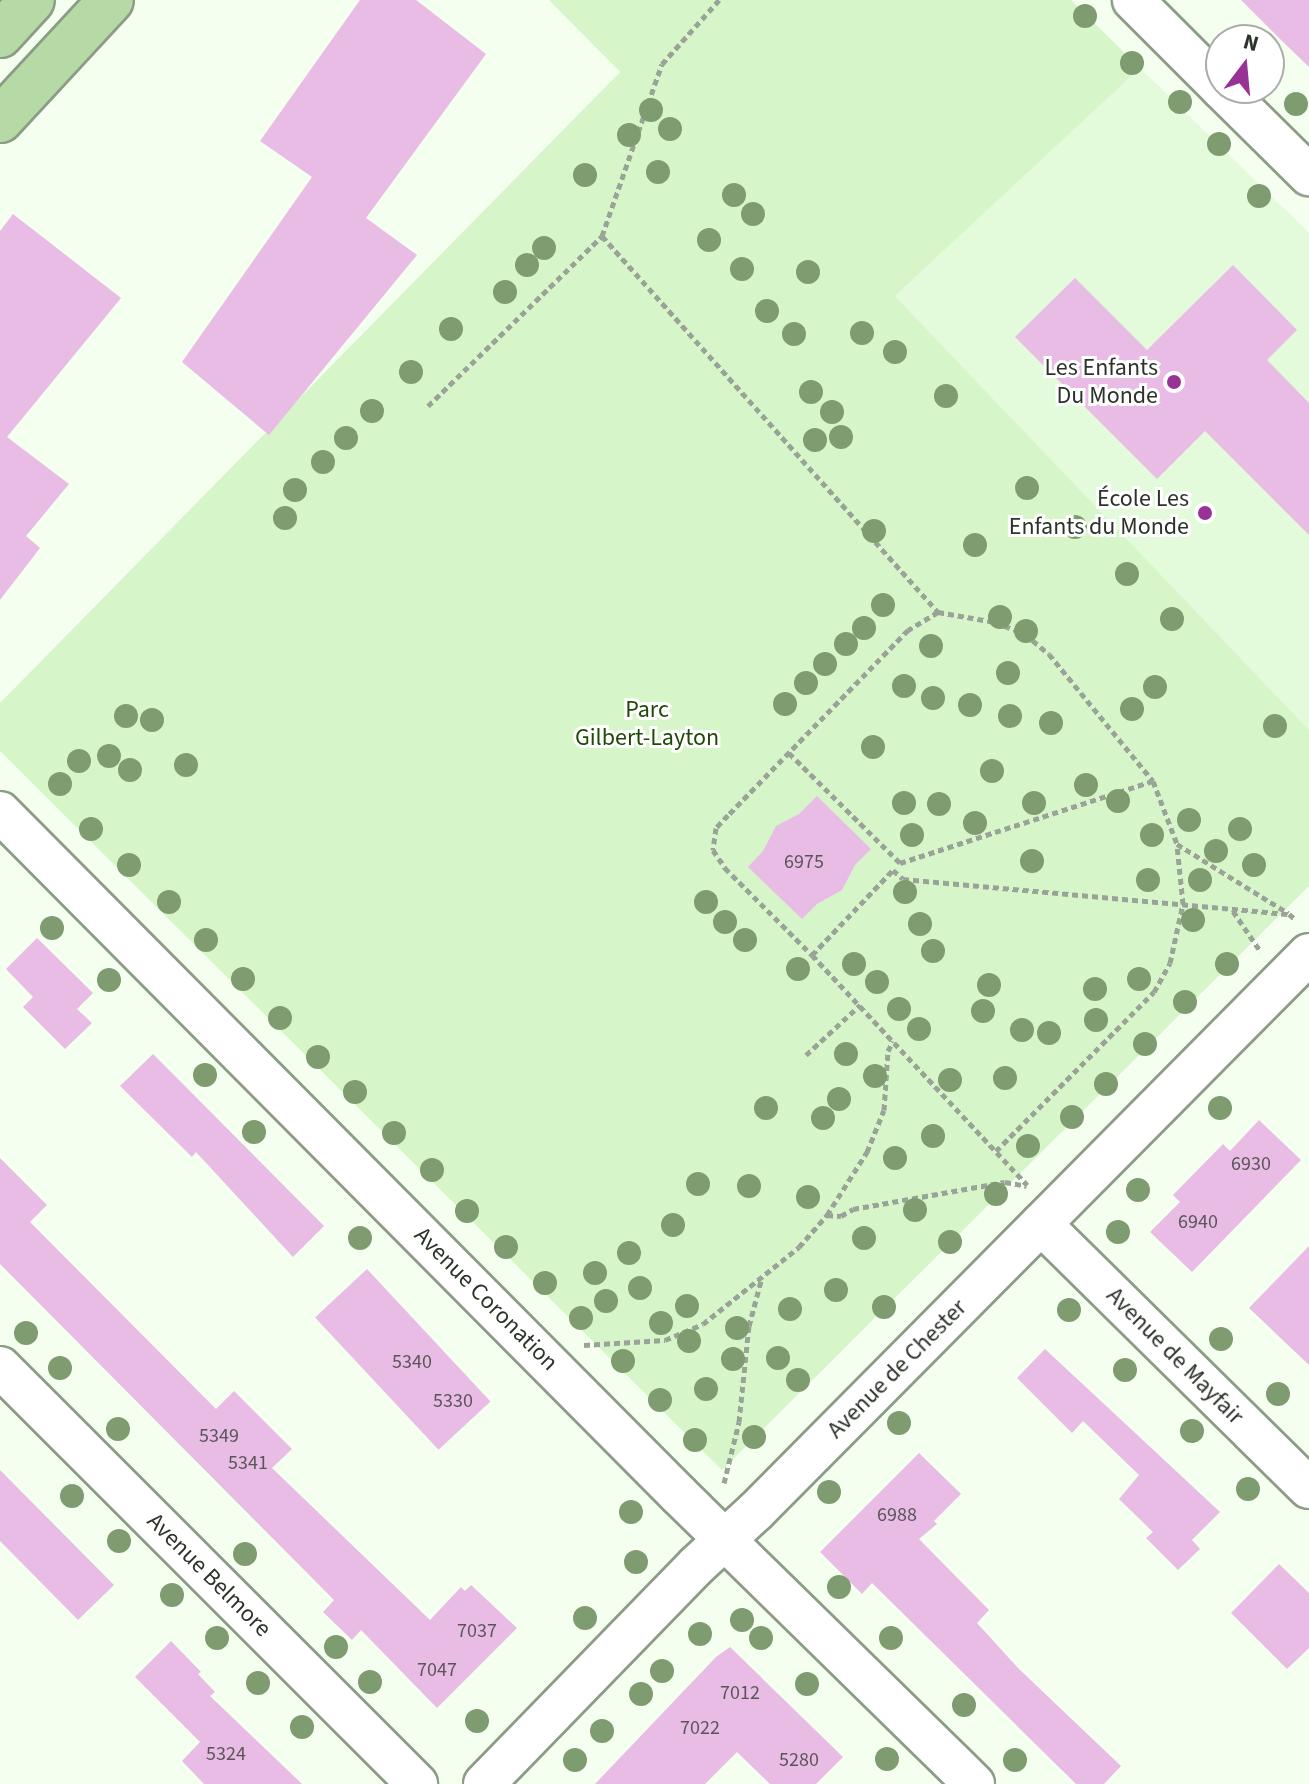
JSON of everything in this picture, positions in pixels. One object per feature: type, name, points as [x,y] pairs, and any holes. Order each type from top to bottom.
[{"type":"main road","points":[[0,35],[32,0]]},
{"type":"main road","points":[[0,120],[111,0]]},
{"type":"street","points":[[1133,0],[1205,72]]},
{"type":"street","points":[[1237,104],[1309,175]]},
{"type":"street","name":"Avenue Coronation","points":[[0,812],[974,1784]]},
{"type":"street","name":"Avenue de Chester","points":[[484,1784],[725,1538],[756,1511],[1041,1224],[1302,936]]},
{"type":"street","name":"Avenue de Mayfair","points":[[1041,1224],[1309,1488]]},
{"type":"street","name":"Avenue Belmore","points":[[0,1367],[417,1784]]},
{"type":"path","points":[[428,406],[602,236],[662,64],[719,0]]},
{"type":"path","points":[[602,236],[938,612],[995,622],[1025,634],[1049,654],[1153,781],[1177,844],[1183,904],[1170,963],[1154,992],[996,1151]]},
{"type":"path","points":[[827,1215],[841,1216],[853,1209],[1005,1182],[1027,1186],[860,1005],[725,868],[713,850],[716,828],[908,630],[938,612]]},
{"type":"path","points":[[789,753],[900,863]]},
{"type":"path","points":[[812,955],[900,863],[1153,781]]},
{"type":"path","points":[[1177,844],[1289,914],[1302,936]]},
{"type":"path","points":[[893,870],[903,879],[1289,914]]},
{"type":"path","points":[[1233,910],[1261,953]]},
{"type":"path","points":[[806,1055],[860,1005]]},
{"type":"path","points":[[578,1344],[619,1345],[665,1340],[703,1324],[799,1247],[827,1215],[857,1170],[877,1130],[887,1090],[888,1051],[893,1041]]},
{"type":"path","points":[[724,1483],[739,1422],[749,1326],[761,1280]]},
{"type":"shaded area","name":"École Les Enfants du Monde","points":[[1140,68],[1309,233],[1309,730],[895,296]]},
{"type":"green space","name":"Parc Gilbert-Layton","points":[[549,0],[1071,0],[1140,68],[895,296],[1309,730],[1309,886],[722,1470],[0,751],[0,703],[620,72]]},
{"type":"building","points":[[360,0],[416,0],[486,54],[366,218],[417,255],[269,435],[182,362],[312,177],[260,141]]},
{"type":"building","points":[[1241,0],[1309,0],[1309,67],[1285,44],[1285,24],[1265,24]]},
{"type":"building","points":[[13,214],[121,298],[7,437],[69,484],[26,536],[40,548],[0,600],[0,231]]},
{"type":"building","name":"Les Enfants Du Monde","points":[[1233,265],[1297,330],[1267,360],[1309,403],[1309,535],[1205,431],[1157,479],[1015,337],[1075,278],[1147,350]]},
{"type":"building","points":[[817,796],[871,849],[855,865],[842,890],[817,904],[802,919],[748,867],[763,851],[776,826],[799,814]]},
{"type":"building","points":[[37,938],[93,993],[77,1009],[92,1023],[65,1049],[23,1007],[33,997],[6,969]]},
{"type":"building","points":[[153,1054],[324,1226],[293,1257],[196,1152],[192,1157],[120,1086]]},
{"type":"building","points":[[1259,1120],[1301,1160],[1192,1272],[1150,1232],[1180,1202],[1173,1195],[1223,1144],[1230,1151]]},
{"type":"building","points":[[0,1158],[47,1205],[30,1222],[216,1409],[234,1391],[292,1449],[272,1468],[430,1620],[461,1587],[465,1591],[471,1585],[517,1628],[437,1708],[361,1630],[352,1640],[323,1612],[334,1600],[0,1264]]},
{"type":"building","points":[[1309,1246],[1309,1365],[1249,1308]]},
{"type":"building","points":[[367,1269],[490,1401],[439,1450],[315,1317]]},
{"type":"building","points":[[1045,1349],[1220,1512],[1192,1540],[1200,1549],[1178,1570],[1146,1538],[1153,1532],[1119,1499],[1139,1475],[1083,1421],[1072,1433],[1017,1378]]},
{"type":"building","points":[[919,1453],[961,1494],[934,1521],[937,1524],[919,1539],[989,1610],[977,1623],[1019,1669],[1121,1766],[1104,1784],[1076,1784],[872,1583],[862,1594],[820,1552]]},
{"type":"building","points":[[0,1470],[114,1585],[78,1620],[0,1541]]},
{"type":"building","points":[[1279,1564],[1309,1593],[1309,1648],[1287,1669],[1231,1613]]},
{"type":"building","points":[[171,1641],[201,1672],[198,1674],[215,1692],[210,1696],[302,1784],[204,1784],[182,1761],[200,1742],[135,1677]]},
{"type":"building","points":[[730,1647],[843,1757],[816,1784],[770,1784],[737,1752],[705,1784],[595,1784],[716,1657]]},
{"type":"place","name":"Les Enfants Du Monde","points":[[1174,382]]},
{"type":"place","name":"École Les Enfants du Monde","points":[[1205,513]]}]
